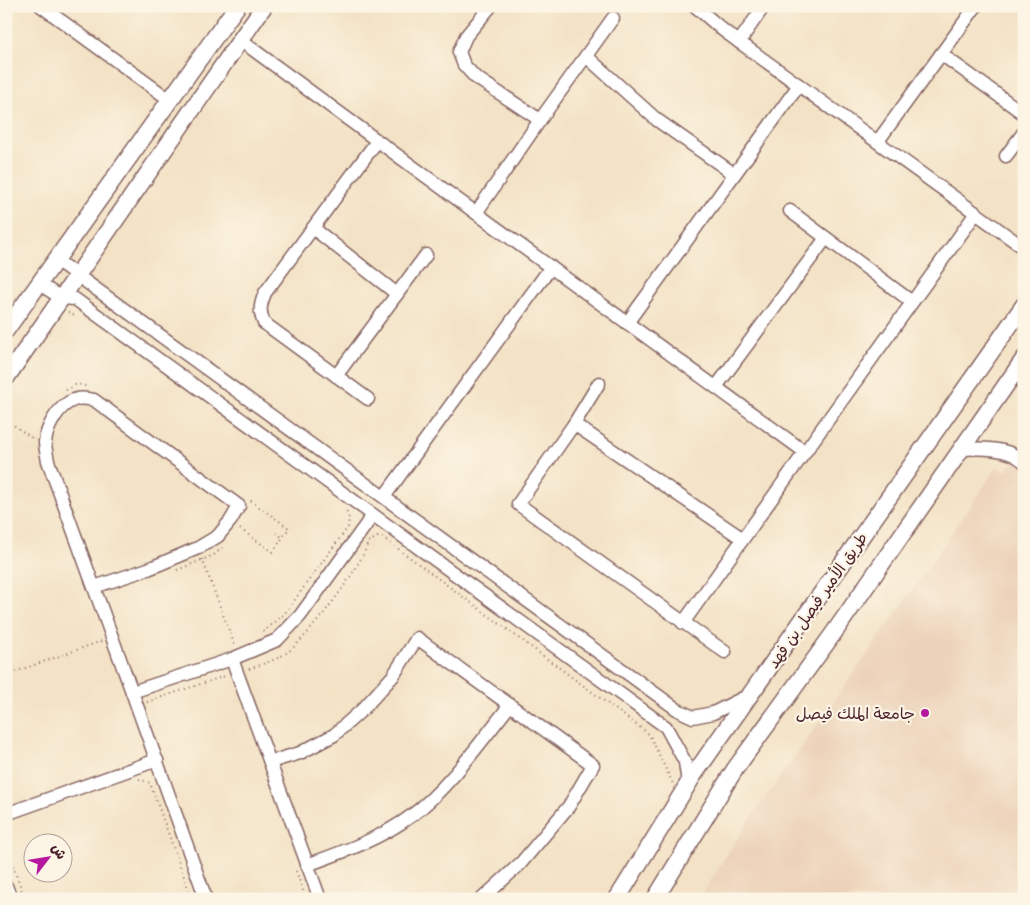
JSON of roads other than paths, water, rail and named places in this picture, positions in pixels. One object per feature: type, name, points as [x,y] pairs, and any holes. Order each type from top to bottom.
[{"type":"main road","points":[[6,330],[237,6]]},
{"type":"main road","points":[[6,378],[264,6]]},
{"type":"main road","name":"طريق الأمير فيصل بن فهد","points":[[617,899],[682,786],[751,694],[1024,306]]},
{"type":"main road","name":"طريق الأمير فيصل بن فهد","points":[[655,899],[735,769],[833,634],[1023,360]]},
{"type":"street","points":[[41,6],[170,100]]},
{"type":"street","points":[[490,6],[466,36],[459,52],[464,65],[475,77],[540,120]]},
{"type":"street","points":[[695,6],[739,42],[1024,248]]},
{"type":"street","points":[[739,42],[764,6]]},
{"type":"street","points":[[878,141],[976,6]]},
{"type":"street","points":[[476,213],[613,18]]},
{"type":"street","points":[[240,40],[805,452]]},
{"type":"street","points":[[941,54],[1024,114]]},
{"type":"street","points":[[586,56],[657,120],[734,174]]},
{"type":"street","points":[[628,323],[798,85]]},
{"type":"street","points":[[1006,156],[1024,132]]},
{"type":"street","points":[[368,399],[264,323],[260,314],[260,306],[265,293],[378,141]]},
{"type":"street","points":[[790,211],[912,302]]},
{"type":"street","points":[[683,623],[976,213]]},
{"type":"street","points":[[313,228],[397,294]]},
{"type":"street","points":[[716,387],[826,238]]},
{"type":"street","points":[[336,376],[426,255]]},
{"type":"street","points":[[56,260],[678,710],[693,716],[713,713],[751,694]]},
{"type":"street","points":[[384,497],[551,267]]},
{"type":"street","points":[[40,284],[61,298],[75,299],[666,727],[685,762],[682,786]]},
{"type":"street","points":[[1023,360],[1024,386]]},
{"type":"street","points":[[600,383],[518,504],[725,652]]},
{"type":"street","points":[[94,587],[148,569],[198,548],[218,536],[239,506],[94,400],[83,398],[73,400],[64,406],[49,426],[45,442],[48,462],[206,899]]},
{"type":"street","points":[[574,424],[743,540]]},
{"type":"street","points":[[961,449],[986,448],[1018,456],[1024,462]]},
{"type":"street","points":[[132,692],[235,658],[277,640],[300,616],[373,515]]},
{"type":"street","points":[[270,762],[300,753],[334,735],[363,709],[393,676],[417,638],[593,765],[568,806],[557,820],[521,863],[482,899]]},
{"type":"street","points":[[553,645],[574,651],[607,674],[616,674],[619,667]]},
{"type":"street","points":[[235,658],[236,672],[320,899]]},
{"type":"street","points":[[307,865],[344,852],[382,834],[412,816],[443,786],[474,751],[510,705]]},
{"type":"street","points":[[6,814],[157,760]]},
{"type":"street","points":[[6,886],[11,899]]},
{"type":"place","name":"جامعة الملك فيصل","points":[[925,713]]}]
